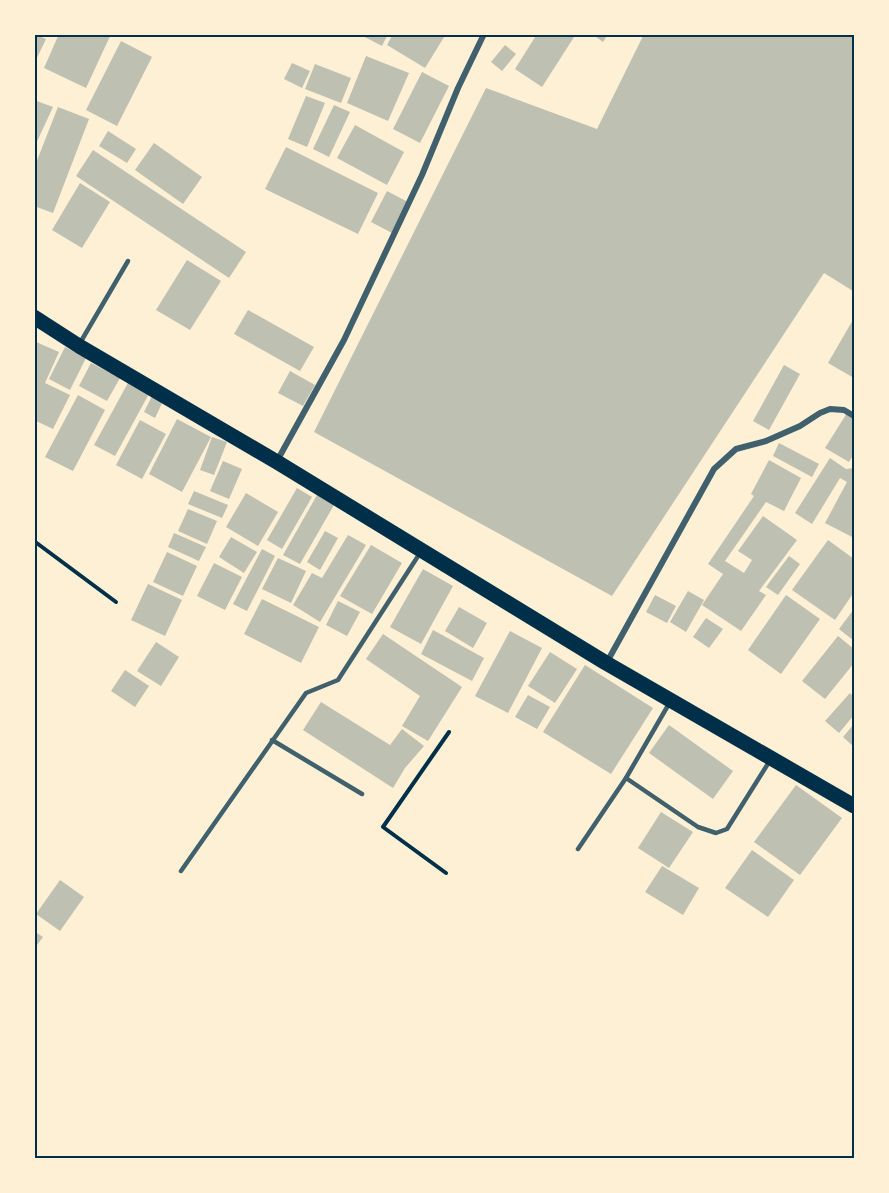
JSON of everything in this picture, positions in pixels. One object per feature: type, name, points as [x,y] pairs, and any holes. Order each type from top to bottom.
[{"type":"main road","points":[[34,316],[79,346],[277,462],[606,663],[855,806]]},
{"type":"street","points":[[277,462],[344,340],[422,175],[458,88],[484,34]]},
{"type":"street","points":[[606,663],[714,469],[724,459],[736,449],[766,441],[830,409],[844,410],[855,416]]},
{"type":"lane","points":[[79,346],[128,261]]},
{"type":"lane","points":[[182,871],[306,693],[338,681],[421,550]]},
{"type":"lane","points":[[578,849],[626,778],[671,700]]},
{"type":"lane","points":[[272,740],[362,794]]},
{"type":"lane","points":[[626,778],[698,826],[716,832],[727,830],[769,762],[768,756]]},
{"type":"path","points":[[34,541],[116,602]]},
{"type":"path","points":[[447,873],[383,827],[449,732]]},
{"type":"building","points":[[34,34],[46,39],[34,64]]},
{"type":"building","points":[[59,34],[111,34],[86,88],[44,68]]},
{"type":"building","points":[[359,34],[388,34],[382,46]]},
{"type":"building","points":[[393,34],[446,34],[425,68],[387,45]]},
{"type":"building","points":[[537,34],[576,34],[542,87],[515,69]]},
{"type":"building","points":[[592,34],[608,34],[603,42]]},
{"type":"building","points":[[644,34],[854,34],[854,290],[824,273],[612,596],[314,432],[486,88],[597,129]]},
{"type":"building","points":[[121,41],[152,57],[117,126],[86,110]]},
{"type":"building","points":[[505,45],[516,54],[502,71],[491,62]]},
{"type":"building","points":[[366,56],[409,73],[388,121],[347,103]]},
{"type":"building","points":[[292,63],[310,71],[302,88],[284,79]]},
{"type":"building","points":[[315,64],[351,78],[341,103],[305,89]]},
{"type":"building","points":[[422,72],[449,86],[420,143],[393,129]]},
{"type":"building","points":[[306,96],[325,103],[307,147],[288,139]]},
{"type":"building","points":[[34,100],[53,107],[34,148]]},
{"type":"building","points":[[334,105],[350,112],[329,157],[313,149]]},
{"type":"building","points":[[58,107],[89,119],[53,213],[34,206],[34,168]]},
{"type":"building","points":[[355,125],[404,152],[387,185],[337,158]]},
{"type":"building","points":[[108,131],[136,149],[127,163],[99,146]]},
{"type":"building","points":[[154,143],[202,177],[183,204],[135,170]]},
{"type":"building","points":[[286,147],[378,193],[358,234],[265,189]]},
{"type":"building","points":[[93,150],[246,252],[229,278],[76,176]]},
{"type":"building","points":[[80,183],[110,202],[82,248],[52,230]]},
{"type":"building","points":[[387,191],[408,202],[392,233],[371,222]]},
{"type":"building","points":[[187,260],[221,281],[190,330],[156,310]]},
{"type":"building","points":[[248,310],[314,347],[300,371],[234,334]]},
{"type":"building","points":[[854,318],[854,378],[828,363]]},
{"type":"building","points":[[34,341],[59,352],[45,383],[70,395],[53,429],[34,420]]},
{"type":"building","points":[[65,347],[86,358],[70,390],[49,379]]},
{"type":"building","points":[[91,363],[120,378],[107,401],[79,386]]},
{"type":"building","points":[[784,365],[800,374],[769,430],[753,421]]},
{"type":"building","points":[[290,371],[315,385],[303,406],[278,393]]},
{"type":"building","points":[[129,381],[150,392],[115,456],[94,445]]},
{"type":"building","points":[[78,395],[105,410],[73,471],[45,457]]},
{"type":"building","points":[[152,396],[163,401],[155,418],[144,412]]},
{"type":"building","points":[[847,413],[854,417],[854,454],[849,462],[825,448]]},
{"type":"building","points":[[177,419],[211,437],[182,492],[149,474]]},
{"type":"building","points":[[140,420],[166,434],[142,479],[116,465]]},
{"type":"building","points":[[212,437],[227,442],[214,475],[200,470]]},
{"type":"building","points":[[779,443],[819,464],[812,477],[773,456]]},
{"type":"building","points":[[830,458],[846,469],[854,468],[854,538],[825,523],[847,482],[840,478],[812,524],[795,513]]},
{"type":"building","points":[[769,460],[801,478],[784,511],[766,502],[725,561],[744,573],[752,560],[738,551],[763,516],[797,540],[759,591],[766,595],[741,631],[702,605],[723,574],[708,564],[754,496],[751,494]]},
{"type":"building","points":[[223,461],[242,469],[229,499],[210,491]]},
{"type":"building","points":[[297,488],[312,497],[282,549],[267,540]]},
{"type":"building","points":[[194,491],[228,505],[222,518],[188,504]]},
{"type":"building","points":[[246,493],[278,512],[258,546],[226,527]]},
{"type":"building","points":[[317,495],[334,505],[300,564],[283,555]]},
{"type":"building","points":[[188,509],[217,521],[207,544],[178,531]]},
{"type":"building","points":[[325,531],[338,538],[320,570],[307,562]]},
{"type":"building","points":[[174,533],[206,547],[199,561],[168,547]]},
{"type":"building","points":[[348,535],[366,545],[320,622],[293,605],[312,573],[322,578]]},
{"type":"building","points":[[231,537],[257,552],[244,573],[219,557]]},
{"type":"building","points":[[828,540],[854,559],[854,592],[835,620],[792,590]]},
{"type":"building","points":[[371,545],[402,563],[372,614],[340,596]]},
{"type":"building","points":[[262,549],[275,556],[247,611],[233,604]]},
{"type":"building","points":[[167,552],[197,566],[183,596],[153,582]]},
{"type":"building","points":[[789,556],[800,564],[778,595],[766,587]]},
{"type":"building","points":[[278,558],[306,571],[291,603],[262,589]]},
{"type":"building","points":[[214,563],[242,577],[225,610],[197,596]]},
{"type":"building","points":[[423,569],[453,586],[421,644],[390,627]]},
{"type":"building","points":[[148,584],[182,600],[165,636],[131,620]]},
{"type":"building","points":[[688,591],[704,600],[686,632],[670,622]]},
{"type":"building","points":[[655,595],[676,606],[667,623],[646,612]]},
{"type":"building","points":[[786,595],[820,619],[781,674],[748,650]]},
{"type":"building","points":[[262,599],[319,627],[301,663],[244,634]]},
{"type":"building","points":[[338,601],[360,612],[347,636],[326,625]]},
{"type":"building","points":[[459,607],[487,623],[473,648],[445,631]]},
{"type":"building","points":[[854,609],[854,641],[839,629]]},
{"type":"building","points":[[706,618],[723,629],[709,648],[693,637]]},
{"type":"building","points":[[433,630],[484,658],[472,681],[421,654]]},
{"type":"building","points":[[510,631],[542,648],[508,713],[475,696]]},
{"type":"building","points":[[383,634],[462,687],[428,741],[402,726],[420,696],[366,659]]},
{"type":"building","points":[[838,636],[854,649],[854,663],[825,699],[802,681]]},
{"type":"building","points":[[156,642],[179,657],[161,686],[137,671]]},
{"type":"building","points":[[550,652],[577,669],[555,703],[528,686]]},
{"type":"building","points":[[585,665],[653,708],[611,774],[543,732]]},
{"type":"building","points":[[125,670],[149,686],[135,707],[111,691]]},
{"type":"building","points":[[850,693],[854,697],[854,715],[839,733],[825,721]]},
{"type":"building","points":[[528,695],[550,707],[537,729],[515,717]]},
{"type":"building","points":[[321,702],[390,745],[402,729],[424,746],[405,768],[393,788],[303,730]]},
{"type":"building","points":[[854,724],[854,747],[843,737]]},
{"type":"building","points":[[669,725],[733,771],[713,799],[649,753]]},
{"type":"building","points":[[796,785],[842,818],[800,875],[754,842]]},
{"type":"building","points":[[661,812],[693,832],[669,868],[638,848]]},
{"type":"building","points":[[752,850],[794,880],[768,917],[725,888]]},
{"type":"building","points":[[662,866],[699,888],[683,915],[645,892]]},
{"type":"building","points":[[60,880],[84,897],[60,931],[36,914]]},
{"type":"building","points":[[34,931],[43,937],[34,949]]}]
